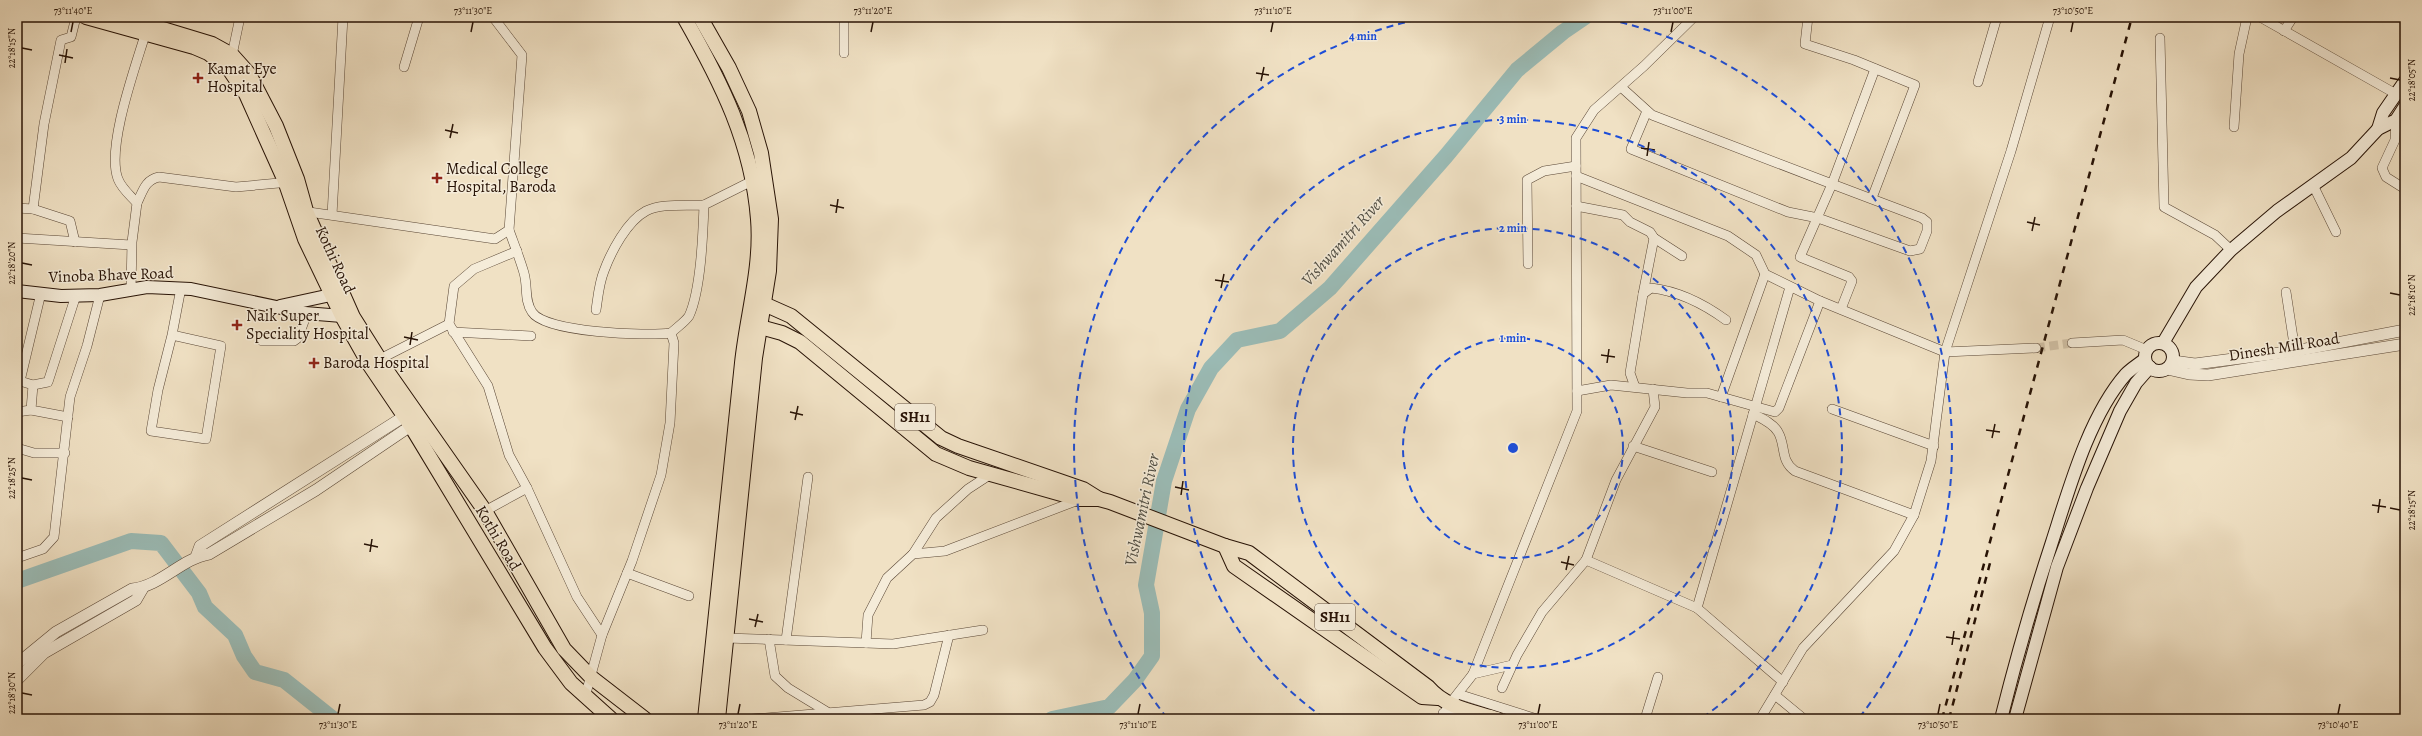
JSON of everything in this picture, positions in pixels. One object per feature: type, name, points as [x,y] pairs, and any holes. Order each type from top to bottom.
[{"type":"main road","name":"Kothi Road","points":[[86,17],[148,26],[212,44],[232,55],[249,74],[276,126],[291,181],[301,210],[305,239],[337,294],[369,364],[485,511],[554,634],[578,665],[592,678],[645,719]]},
{"type":"main road","name":"Kothi Road","points":[[123,17],[194,46],[208,53],[229,69],[246,94],[291,181]]},
{"type":"main road","points":[[684,17],[717,74],[728,99],[748,156],[758,220],[757,304]]},
{"type":"main road","points":[[700,17],[742,95],[761,153],[770,204],[772,246],[757,304],[705,719]]},
{"type":"main road","points":[[2378,129],[2383,113],[2405,81]]},
{"type":"main road","points":[[2163,343],[2196,287],[2231,250],[2277,211],[2351,158],[2378,129],[2396,120],[2405,106]]},
{"type":"main road","name":"Vinoba Bhave Road","points":[[17,291],[100,295],[147,287],[181,288],[307,313],[346,314]]},
{"type":"main road","name":"Vinoba Bhave Road","points":[[277,307],[337,294]]},
{"type":"main road","name":"SH11","points":[[757,304],[791,316],[941,438],[958,446],[1083,489],[1105,501],[1219,543],[1234,566],[1422,697],[1443,709]]},
{"type":"main road","name":"Kothi Road","points":[[346,314],[380,359],[545,648],[571,683],[611,719]]},
{"type":"main road","points":[[754,326],[782,333],[800,342],[936,454],[952,462],[1081,499],[1105,501]]},
{"type":"main road","points":[[718,719],[754,326]]},
{"type":"main road","points":[[2015,719],[2057,567],[2120,411],[2154,344],[2163,343],[2173,352],[2170,365],[2158,371],[2147,359]]},
{"type":"main road","points":[[2001,719],[2020,644],[2070,483],[2110,397],[2128,373],[2147,359]]},
{"type":"main road","points":[[1443,709],[1491,717]]},
{"type":"street","points":[[33,209],[44,124],[61,40],[71,37],[76,17]]},
{"type":"street","points":[[229,69],[240,17]]},
{"type":"street","points":[[332,215],[343,17]]},
{"type":"street","points":[[404,67],[419,17]]},
{"type":"street","points":[[493,17],[522,55],[509,230],[525,275],[527,301],[532,314],[559,327],[620,334],[652,335],[671,333],[688,316],[698,279],[704,205]]},
{"type":"street","points":[[844,17],[844,53]]},
{"type":"street","points":[[1464,719],[1443,709],[1458,694],[1473,674],[1577,410],[1576,138],[1594,110],[1621,87],[1694,17]]},
{"type":"street","points":[[1808,17],[1805,44],[1915,85],[1872,198]]},
{"type":"street","points":[[1978,82],[1997,17]]},
{"type":"street","points":[[1760,719],[1803,648],[1894,551],[1914,515],[1934,446],[1945,352],[2011,151],[2050,18],[2040,17]]},
{"type":"street","points":[[2234,127],[2239,54],[2247,17]]},
{"type":"street","points":[[2260,17],[2396,94]]},
{"type":"street","points":[[2284,31],[2293,17]]},
{"type":"street","points":[[137,203],[123,188],[117,178],[115,140],[148,26]]},
{"type":"street","points":[[2160,38],[2164,206],[2215,235],[2231,250]]},
{"type":"street","points":[[1842,309],[1852,281],[1849,277],[1800,257],[1832,184],[1875,69]]},
{"type":"street","points":[[1621,87],[1652,115],[1922,218],[1927,222],[1926,231],[1920,249],[1910,250],[1818,218],[1782,210],[1631,149],[1647,111]]},
{"type":"street","points":[[2396,120],[2395,140],[2382,168],[2386,177],[2405,189]]},
{"type":"street","points":[[1528,264],[1527,180],[1544,171],[1576,171],[1728,236],[1756,255],[1765,274],[1790,287],[1820,301],[1945,352],[2036,348]]},
{"type":"street","points":[[131,289],[132,245],[137,203],[146,183],[151,179],[158,177],[236,187],[291,181]]},
{"type":"street","points":[[596,310],[603,272],[610,258],[637,218],[652,210],[704,205],[752,181]]},
{"type":"street","points":[[2313,185],[2336,232]]},
{"type":"street","points":[[1576,206],[1623,215],[1630,222],[1650,232],[1654,238],[1682,256]]},
{"type":"street","points":[[17,208],[33,209],[70,222],[75,242]]},
{"type":"street","points":[[301,210],[495,239],[509,230]]},
{"type":"street","points":[[17,238],[132,245]]},
{"type":"street","points":[[1635,387],[1630,374],[1654,238]]},
{"type":"street","points":[[516,251],[474,269],[454,286],[451,328],[488,386],[510,455],[527,488],[577,597],[602,635]]},
{"type":"street","points":[[1722,397],[1765,274]]},
{"type":"street","points":[[1697,608],[1790,287]]},
{"type":"street","points":[[172,335],[221,346],[206,439],[151,430],[158,390],[172,335],[181,288]]},
{"type":"street","points":[[1643,294],[1651,288],[1665,290],[1707,306],[1726,320]]},
{"type":"street","points":[[2286,292],[2294,351]]},
{"type":"street","points":[[41,293],[20,366],[20,381],[33,385],[48,382],[76,295]]},
{"type":"street","points":[[17,558],[43,549],[54,537],[65,453],[70,397],[87,346],[100,295]]},
{"type":"street","points":[[1754,410],[1775,412],[1780,408],[1820,301]]},
{"type":"street","points":[[262,341],[294,341],[298,338],[307,313]]},
{"type":"street","points":[[380,359],[451,328],[531,336]]},
{"type":"street","name":"Dinesh Mill Road","points":[[2170,365],[2195,364],[2294,351],[2405,330]]},
{"type":"street","points":[[585,697],[592,678],[602,635],[627,573],[661,475],[670,423],[674,343],[671,333]]},
{"type":"street","points":[[2072,343],[2123,340],[2147,359]]},
{"type":"street","name":"Dinesh Mill Road","points":[[2170,365],[2189,374],[2208,375],[2405,344]]},
{"type":"street","points":[[30,410],[33,385]]},
{"type":"street","points":[[1577,391],[1611,385],[1687,393],[1707,393],[1722,397],[1754,410],[1774,426],[1779,433],[1784,458],[1788,467],[1795,471],[1914,515]]},
{"type":"street","points":[[1502,688],[1512,665],[1542,612],[1586,560],[1616,480],[1655,407],[1653,389]]},
{"type":"street","points":[[1832,409],[1934,446]]},
{"type":"street","points":[[17,412],[30,410],[68,417]]},
{"type":"street","points":[[17,664],[56,632],[132,589],[143,588],[196,556],[209,554],[316,490],[413,418]]},
{"type":"street","points":[[196,556],[200,546],[413,418]]},
{"type":"street","points":[[1633,446],[1712,472]]},
{"type":"street","points":[[17,448],[34,453],[65,453]]},
{"type":"street","points":[[866,643],[868,615],[887,578],[913,554],[936,518],[968,489],[991,474]]},
{"type":"street","points":[[786,640],[808,477]]},
{"type":"street","points":[[485,511],[527,488]]},
{"type":"street","points":[[913,554],[945,551],[1081,499]]},
{"type":"street","points":[[1586,560],[1697,608],[1783,682]]},
{"type":"street","points":[[627,573],[689,596]]},
{"type":"street","points":[[17,680],[44,652],[136,600],[143,588]]},
{"type":"street","points":[[726,638],[893,644],[983,630]]},
{"type":"street","points":[[752,719],[914,706],[930,702],[934,695],[949,635]]},
{"type":"street","points":[[769,639],[775,676],[788,688],[829,713]]},
{"type":"street","points":[[1473,674],[1512,665]]},
{"type":"street","points":[[1645,719],[1658,677]]},
{"type":"street","points":[[1458,694],[1536,719]]},
{"type":"street","points":[[1775,695],[1804,719]]},
{"type":"waterway","name":"Vishwamitri River","points":[[1052,719],[1109,707],[1135,680],[1152,656],[1152,613],[1146,585],[1164,481],[1188,409],[1211,368],[1237,340],[1280,331],[1330,288],[1446,156],[1517,70],[1563,32],[1585,17]]},
{"type":"waterway","points":[[17,581],[131,541],[161,543],[199,593],[205,607],[235,635],[244,656],[255,672],[284,680],[333,719]]},
{"type":"tunnel","points":[[2036,348],[2072,343]]},
{"type":"railway","points":[[1942,719],[2132,17]]},
{"type":"railway","points":[[1949,719],[1990,563]]},
{"type":"place","name":"Kamat Eye Hospital","points":[[198,78]]},
{"type":"place","name":"Medical College Hospital, Baroda","points":[[437,178]]},
{"type":"place","name":"Naik Super Speciality Hospital","points":[[237,325]]},
{"type":"place","name":"Baroda Hospital","points":[[314,363]]}]
